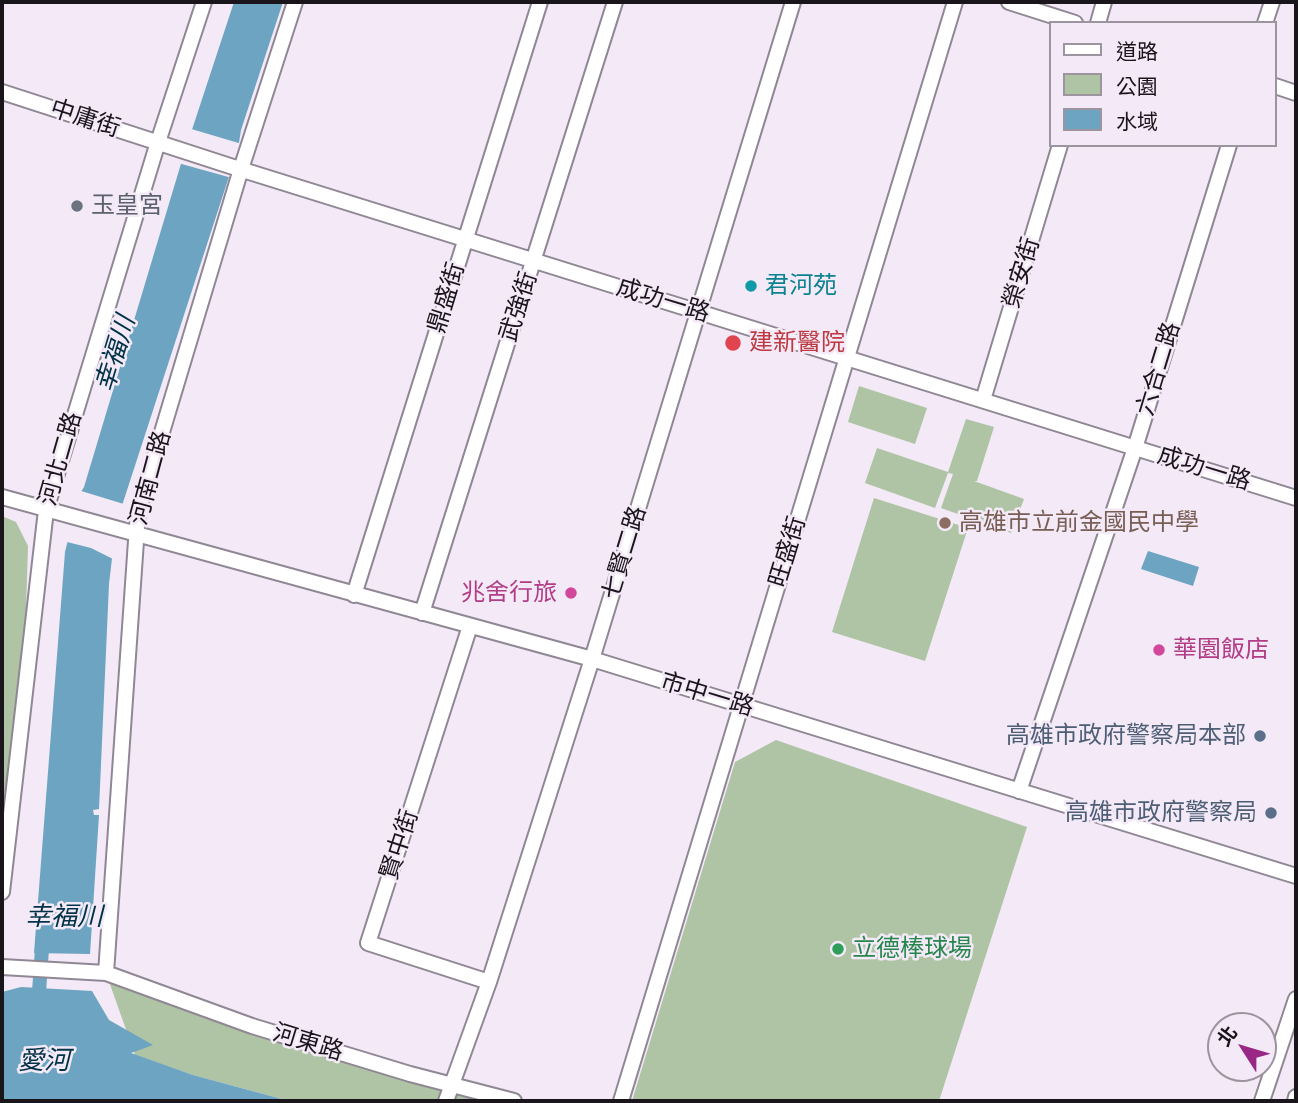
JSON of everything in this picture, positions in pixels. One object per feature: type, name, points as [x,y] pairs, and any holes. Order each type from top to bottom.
[{"type":"street","name":"河北二路","points":[[2,892],[5,825],[51,512],[204,2]]},
{"type":"street","name":"河南二路","points":[[99,972],[138,512],[235,168],[295,2]]},
{"type":"street","name":"鼎盛街","points":[[354,595],[540,2]]},
{"type":"street","name":"武強街","points":[[422,613],[615,2]]},
{"type":"street","name":"七賢二路","points":[[446,1101],[488,982],[592,659],[793,2]]},
{"type":"street","name":"旺盛街","points":[[621,1101],[955,2]]},
{"type":"street","points":[[1009,2],[1069,21]]},
{"type":"street","points":[[1099,21],[1104,2]]},
{"type":"street","points":[[1266,21],[1272,2]]},
{"type":"street","points":[[1277,87],[1296,93]]},
{"type":"street","name":"中庸街","points":[[2,92],[235,168]]},
{"type":"street","name":"榮安街","points":[[983,400],[1059,147]]},
{"type":"street","name":"六合二路","points":[[1019,791],[1135,447],[1227,147]]},
{"type":"street","name":"成功一路","points":[[235,168],[1296,498]]},
{"type":"street","points":[[2,497],[51,512]]},
{"type":"street","name":"市中一路","points":[[51,512],[592,659],[1296,877]]},
{"type":"street","name":"賢中街","points":[[470,626],[368,943],[488,982]]},
{"type":"street","name":"河東路","points":[[2,967],[99,972],[252,1026],[514,1101]]},
{"type":"street","points":[[1262,1101],[1296,999]]},
{"type":"green space","points":[[859,386],[927,408],[915,444],[848,422]]},
{"type":"green space","points":[[966,419],[994,427],[977,481],[974,481],[1024,499],[1011,533],[941,508],[953,474],[948,473],[935,508],[865,483],[877,448],[948,472]]},
{"type":"green space","points":[[874,498],[968,528],[925,661],[832,632]]},
{"type":"green space","points":[[2,516],[16,522],[28,546],[25,641],[2,799]]},
{"type":"green space","name":"立德棒球場","points":[[776,740],[1027,827],[939,1101],[632,1101],[735,762]]},
{"type":"green space","points":[[106,973],[514,1101],[289,1101],[193,1075],[135,1055]]},
{"type":"water","name":"幸福川","points":[[234,2],[283,2],[116,524],[109,584],[99,809],[93,810],[94,815],[99,815],[90,954],[34,953],[65,552],[79,495],[84,487],[183,157]]},
{"type":"water","points":[[1148,551],[1199,567],[1193,586],[1141,569]]},
{"type":"water","name":"愛河","points":[[21,987],[92,991],[109,1020],[153,1045],[131,1053],[193,1075],[289,1101],[2,1101],[2,992]]},
{"type":"pier","points":[[188,128],[242,144],[232,178],[178,163]]},
{"type":"pier","points":[[78,490],[127,505],[119,525],[115,560],[91,548],[63,541]]},
{"type":"waterway","name":"幸福川","points":[[38,1006],[43,935]]},
{"type":"place","name":"玉皇宮","points":[[77,206]]},
{"type":"place","name":"君河苑","points":[[751,286]]},
{"type":"place","name":"建新醫院","points":[[733,343]]},
{"type":"place","name":"高雄市立前金國民中學","points":[[945,523]]},
{"type":"place","name":"兆舍行旅","points":[[571,593]]},
{"type":"place","name":"華園飯店","points":[[1159,650]]},
{"type":"place","name":"高雄市政府警察局本部","points":[[1260,736]]},
{"type":"place","name":"高雄市政府警察局","points":[[1271,813]]},
{"type":"place","name":"立德棒球場","points":[[838,949]]}]
